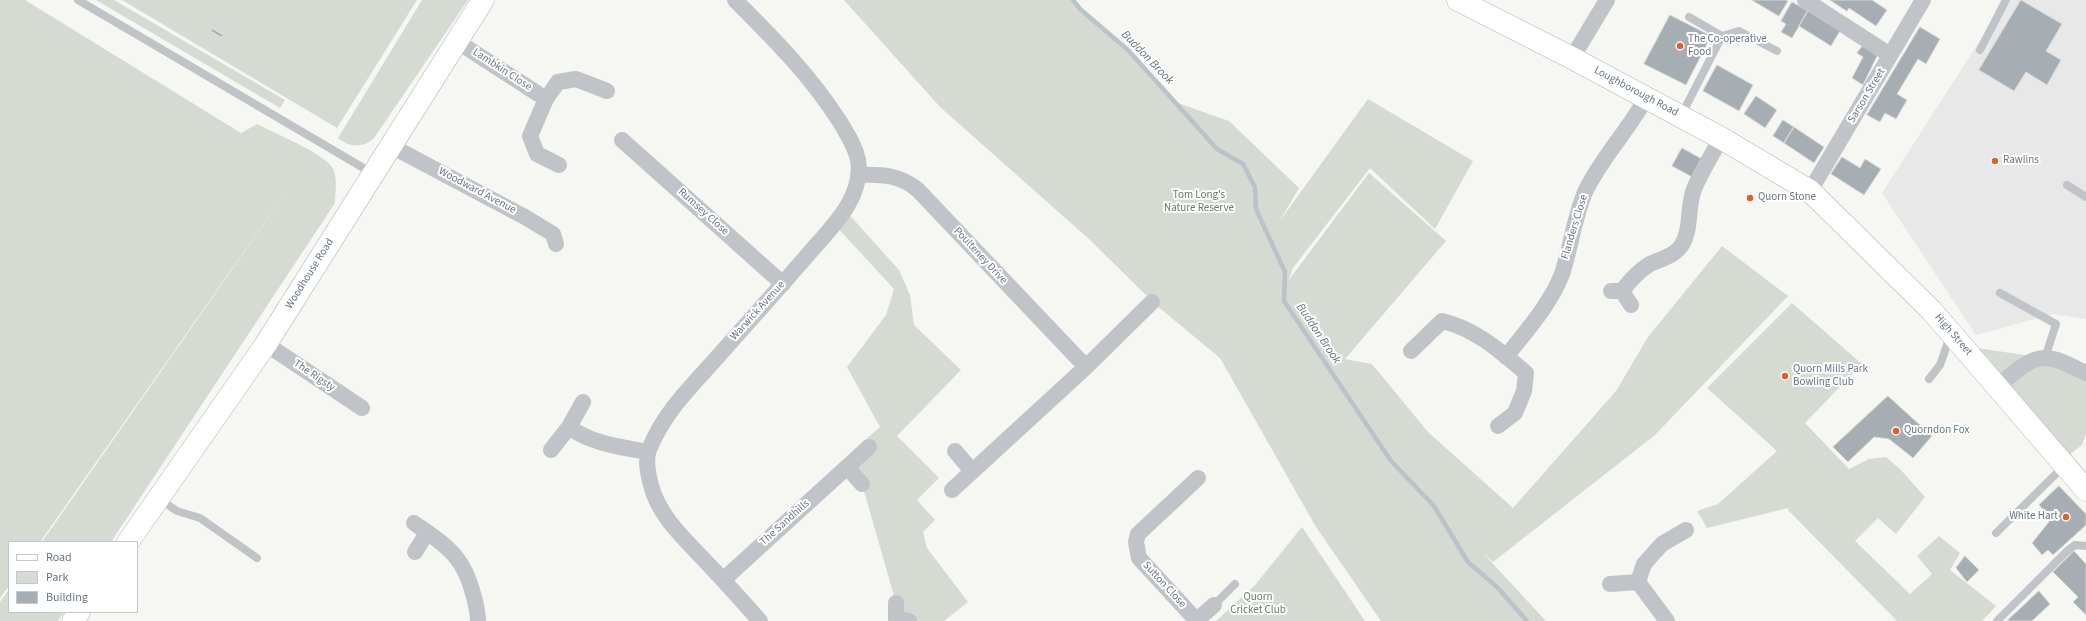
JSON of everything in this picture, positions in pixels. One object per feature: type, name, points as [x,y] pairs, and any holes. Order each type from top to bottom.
[{"type":"street","name":"Woodhouse Road","points":[[129,541],[266,344],[458,42],[483,0]]},
{"type":"street","name":"Warwick Avenue","points":[[736,0],[780,45],[826,101],[852,142],[858,160],[859,176],[854,194],[834,224],[783,284],[684,392],[662,424],[648,452],[647,468],[659,507],[676,529],[760,621]]},
{"type":"street","name":"Loughborough Road","points":[[1458,0],[1681,116],[1810,191]]},
{"type":"street","points":[[1572,58],[1607,0]]},
{"type":"street","points":[[1805,0],[1890,56]]},
{"type":"street","name":"Sarson Street","points":[[1810,191],[1923,0]]},
{"type":"street","name":"Lambkin Close","points":[[458,42],[546,99]]},
{"type":"street","points":[[559,166],[537,154],[530,136],[546,99],[558,82],[576,79],[607,92]]},
{"type":"street","name":"Flanders Close","points":[[1506,357],[1544,308],[1555,289],[1562,273],[1585,192],[1596,171],[1635,119],[1646,98]]},
{"type":"street","points":[[1631,305],[1616,291],[1650,264],[1668,257],[1681,246],[1688,228],[1689,210],[1694,190],[1721,138]]},
{"type":"street","name":"Rumsey Close","points":[[622,140],[783,284]]},
{"type":"street","name":"Woodward Avenue","points":[[391,146],[526,217],[553,234],[556,244]]},
{"type":"street","name":"Poulteney Drive","points":[[859,176],[894,176],[907,181],[918,190],[1086,367]]},
{"type":"street","name":"High Street","points":[[1810,191],[1932,312],[1998,386],[2086,490]]},
{"type":"street","points":[[952,490],[1086,367],[1152,302]]},
{"type":"street","points":[[1411,351],[1442,322],[1457,325],[1486,340],[1526,373],[1524,391],[1515,413],[1498,426]]},
{"type":"street","name":"The Rigsty","points":[[266,344],[362,408]]},
{"type":"street","points":[[1998,386],[2022,366],[2045,358],[2066,364],[2086,373]]},
{"type":"street","points":[[552,450],[569,427],[582,402]]},
{"type":"street","points":[[569,427],[580,435],[596,441],[648,452]]},
{"type":"street","name":"The Sandhills","points":[[723,580],[869,447]]},
{"type":"street","points":[[955,451],[972,471]]},
{"type":"street","points":[[847,467],[862,484]]},
{"type":"street","name":"Sutton Close","points":[[1198,478],[1138,534],[1136,542],[1139,558],[1196,621],[1214,604]]},
{"type":"street","points":[[414,523],[428,533],[460,561],[467,573],[478,621]]},
{"type":"street","points":[[1638,582],[1644,564],[1662,544],[1686,530]]},
{"type":"street","points":[[415,552],[428,533]]},
{"type":"street","points":[[1610,584],[1638,582]]},
{"type":"street","points":[[1638,582],[1667,621]]},
{"type":"lane","points":[[78,0],[373,174]]},
{"type":"lane","points":[[1980,50],[2006,0]]},
{"type":"lane","points":[[1688,17],[1722,36],[1739,31],[1777,51]]},
{"type":"lane","points":[[1681,116],[1722,36]]},
{"type":"lane","points":[[2067,185],[2086,197]]},
{"type":"lane","points":[[2000,293],[2056,324],[2045,358]]},
{"type":"lane","points":[[1929,379],[1940,365],[1951,334]]},
{"type":"lane","points":[[1996,533],[2065,465]]},
{"type":"lane","points":[[159,499],[177,511],[200,518],[257,558]]},
{"type":"lane","points":[[1997,621],[2066,552],[2075,545],[2086,546]]},
{"type":"lane","points":[[1214,604],[1235,584]]},
{"type":"shaded area","name":"Rawlins","points":[[2006,0],[2086,0],[2086,319],[2053,314],[1976,335],[1882,193]]},
{"type":"green space","points":[[0,0],[25,0],[241,133],[257,124],[287,138],[321,157],[333,169],[335,173],[336,186],[335,203],[112,541],[43,541],[300,172],[41,541],[8,541],[8,587],[0,598]]},
{"type":"green space","points":[[96,0],[114,0],[285,100],[280,108]]},
{"type":"green space","points":[[122,0],[417,0],[337,128]]},
{"type":"green space","points":[[422,0],[468,0],[374,138],[361,145],[356,146],[347,144],[338,138]]},
{"type":"green space","name":"Tom Long's Nature Reserve","points":[[844,0],[1070,0],[1133,55],[1175,102],[1229,121],[1299,188],[1279,222],[1368,99],[1473,161],[1435,229],[1370,168],[1293,268],[1288,281],[1369,173],[1446,241],[1345,359],[1372,364],[1428,432],[1513,508],[1616,391],[1648,337],[1722,246],[1788,296],[1655,435],[1493,562],[1483,553],[1546,621],[1381,621],[1316,527],[1220,358],[1156,305],[1090,240],[940,107]]},
{"type":"green space","points":[[844,209],[899,270],[910,295],[914,325],[961,370],[897,436],[939,478],[917,500],[935,520],[923,532],[927,548],[968,602],[944,621],[909,621],[896,603],[862,484],[847,467],[864,441],[880,427],[847,367],[886,315],[894,289],[834,224]]},
{"type":"green space","points":[[1792,303],[1862,364],[1805,423],[1849,469],[1869,459],[1886,457],[1901,470],[1925,497],[1896,534],[1878,518],[1855,541],[1910,594],[1932,574],[1917,556],[1939,536],[1960,553],[1950,570],[1996,606],[1982,621],[1897,621],[1788,510],[1788,508],[1707,528],[1697,511],[1718,504],[1777,451],[1707,388]]},
{"type":"green space","points":[[1977,348],[2045,358],[2086,374],[2086,433],[2082,445],[2064,459]]},
{"type":"green space","name":"Quorn Cricket Club","points":[[1302,527],[1365,621],[1216,621],[1255,585]]},
{"type":"green space","points":[[8,590],[8,613],[63,613],[58,621],[0,621],[0,602]]},
{"type":"building","points":[[1752,0],[1786,0],[1788,1],[1779,16]]},
{"type":"building","points":[[1830,0],[1872,0],[1887,10],[1876,26],[1849,8],[1847,11]]},
{"type":"building","points":[[2021,0],[2062,24],[2046,51],[2061,60],[2047,85],[2026,72],[2014,91],[1979,70]]},
{"type":"building","points":[[1792,2],[1808,11],[1792,38],[1781,32],[1786,24],[1781,21]]},
{"type":"building","points":[[1808,11],[1840,31],[1831,46],[1799,26]]},
{"type":"building","name":"The Co-operative Food","points":[[1670,15],[1711,36],[1686,85],[1644,64]]},
{"type":"building","points":[[1920,27],[1940,39],[1926,64],[1918,59],[1897,94],[1907,100],[1896,119],[1885,113],[1880,122],[1867,115]]},
{"type":"building","points":[[213,29],[223,35],[221,37],[211,31]]},
{"type":"building","points":[[1864,44],[1878,54],[1863,85],[1852,78],[1863,57],[1857,53]]},
{"type":"building","points":[[1717,65],[1753,85],[1739,111],[1703,91]]},
{"type":"building","points":[[1756,96],[1777,110],[1765,128],[1744,114]]},
{"type":"building","points":[[1783,120],[1794,127],[1784,143],[1773,136]]},
{"type":"building","points":[[1794,127],[1824,147],[1814,163],[1784,143]]},
{"type":"building","points":[[1682,148],[1702,159],[1692,177],[1672,166]]},
{"type":"building","points":[[1842,157],[1860,168],[1865,159],[1881,169],[1864,195],[1831,174]]},
{"type":"building","points":[[1888,396],[1932,436],[1913,458],[1889,439],[1874,437],[1848,462],[1833,447]]},
{"type":"building","points":[[2059,486],[2086,514],[2086,525],[2053,555],[2048,550],[2042,555],[2032,543],[2052,518],[2039,505]]},
{"type":"building","points":[[2074,551],[2086,564],[2086,615],[2073,602],[2078,597],[2053,572]]},
{"type":"building","points":[[1965,556],[1979,570],[1967,582],[1956,568]]},
{"type":"building","points":[[2039,591],[2050,604],[2032,621],[2007,621]]},
{"type":"waterway","name":"Buddon Brook","points":[[1073,0],[1080,9],[1128,50],[1217,149],[1243,164],[1255,187],[1256,209],[1285,272],[1284,301],[1391,461],[1434,506],[1468,562],[1497,587],[1527,621]]},
{"type":"place","name":"The Co-operative Food","points":[[1680,46]]},
{"type":"place","name":"Rawlins","points":[[1995,161]]},
{"type":"place","name":"Quorn Stone","points":[[1750,198]]},
{"type":"place","name":"Quorn Mills Park Bowling Club","points":[[1785,376]]},
{"type":"place","name":"Quorndon Fox","points":[[1896,431]]},
{"type":"place","name":"White Hart","points":[[2066,517]]}]
